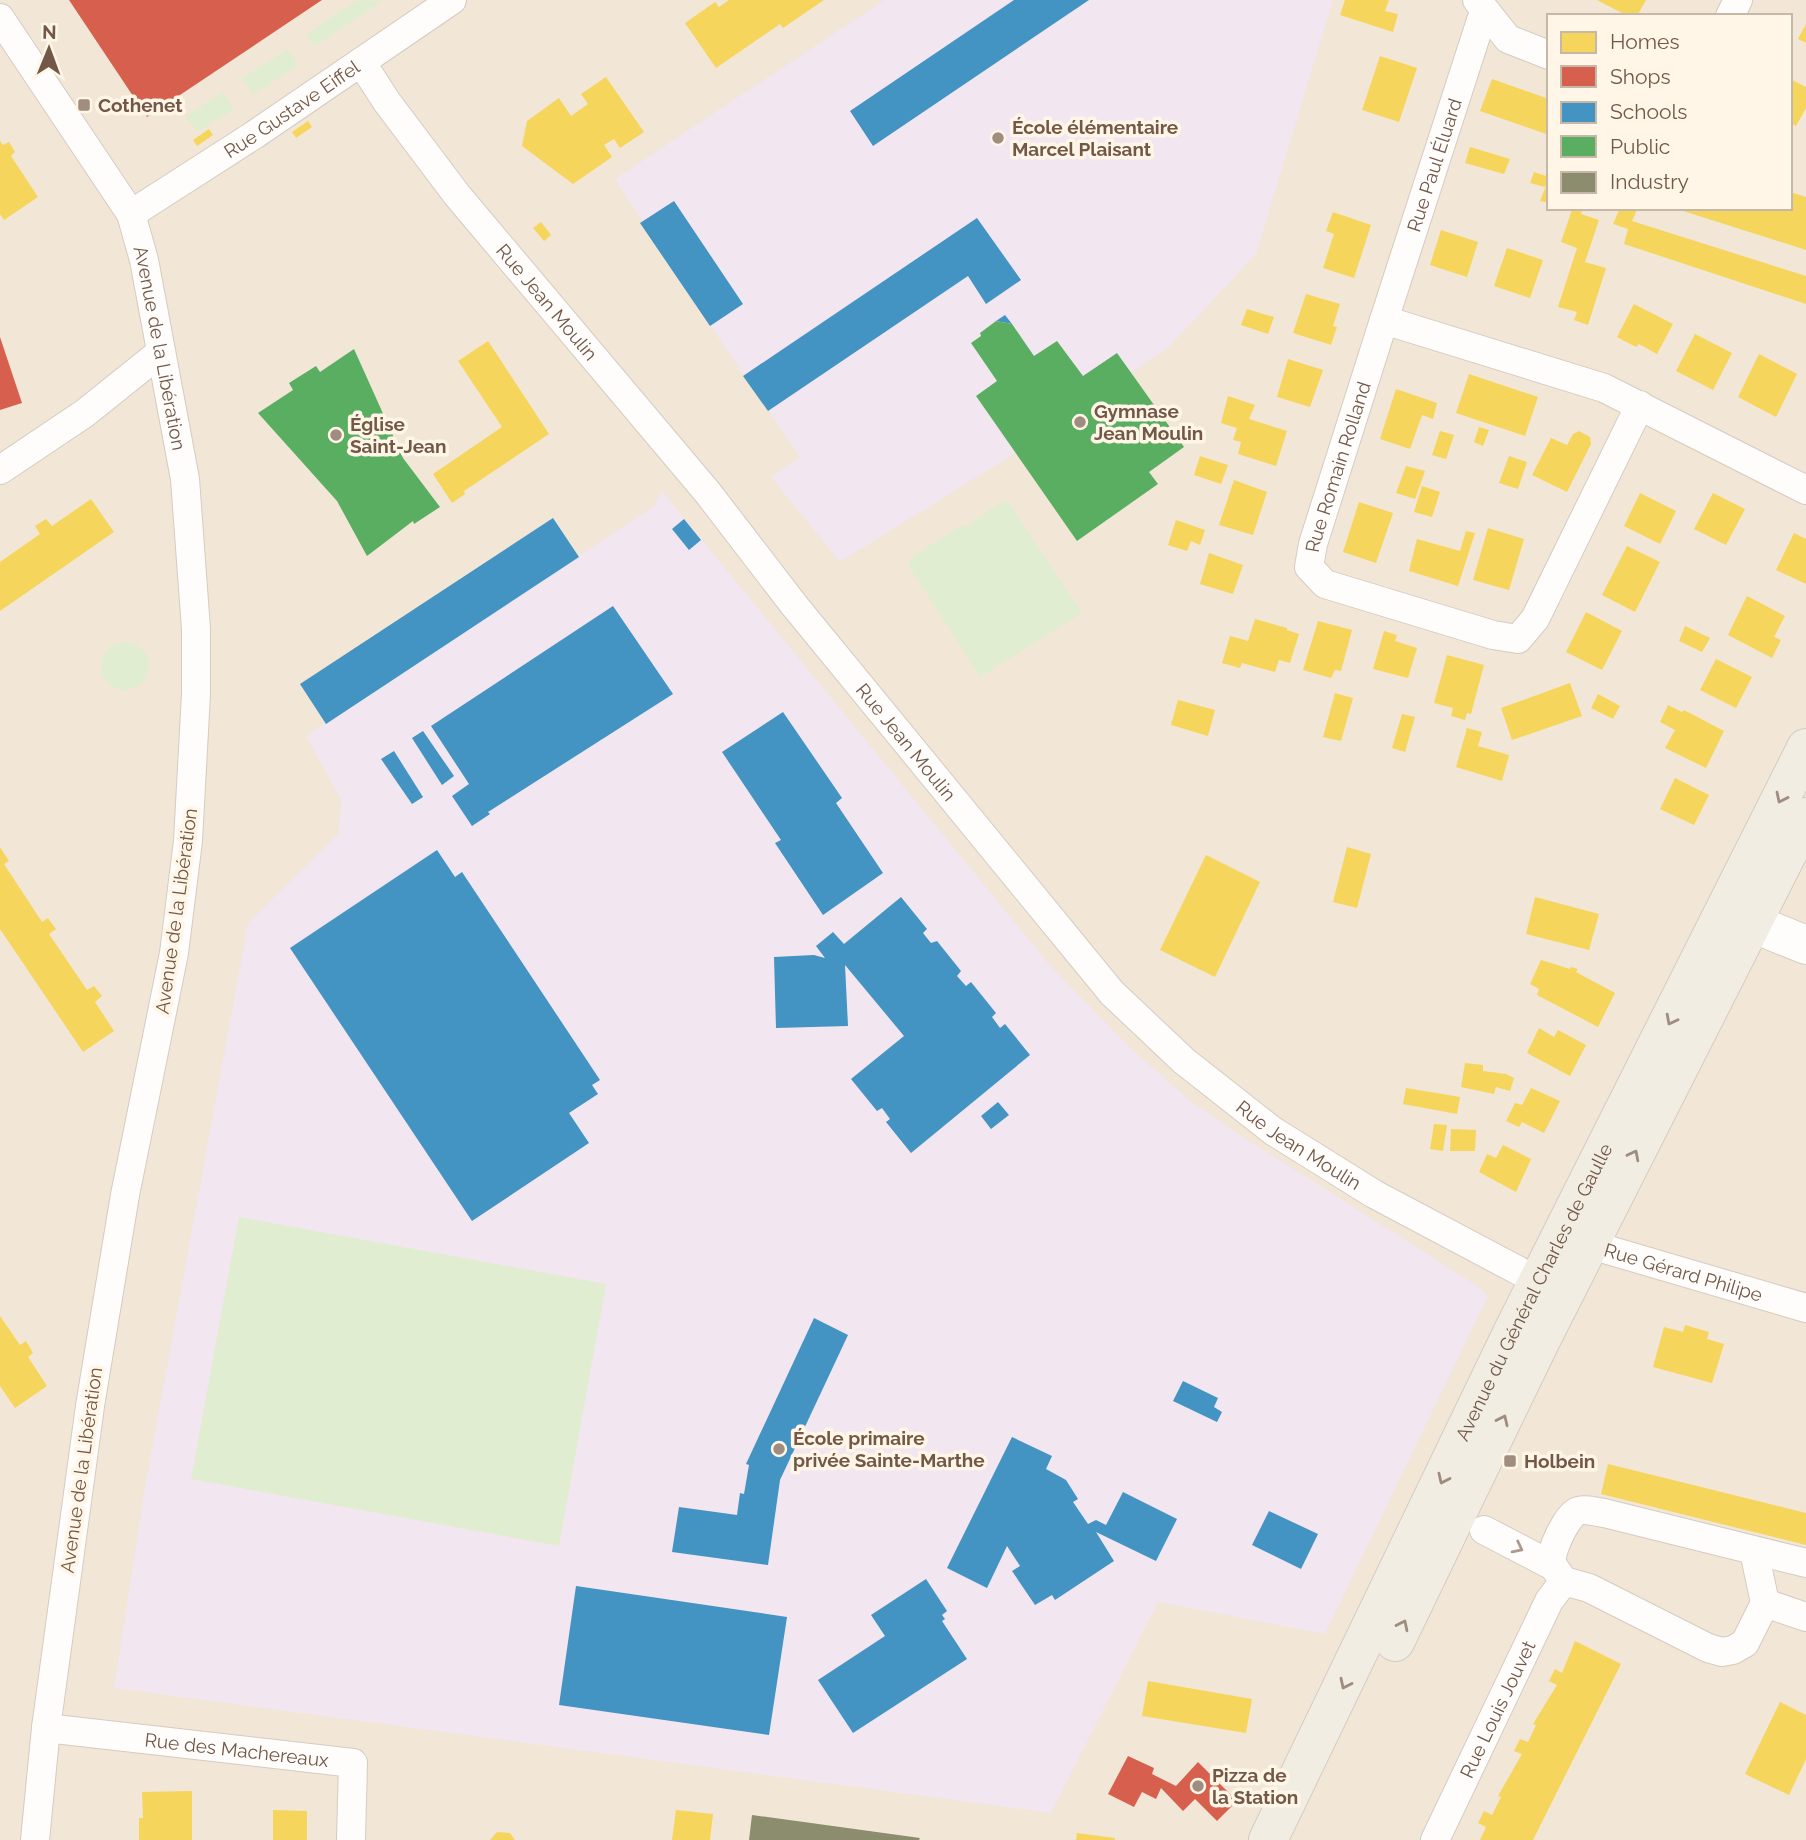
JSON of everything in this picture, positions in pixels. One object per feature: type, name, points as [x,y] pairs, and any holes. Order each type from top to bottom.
[{"type":"main road","name":"Avenue du Général Charles de Gaulle","points":[[1268,1840],[1738,917],[1806,748]]},
{"type":"main road","name":"Avenue du Général Charles de Gaulle","points":[[1738,917],[1806,817]]},
{"type":"main road","points":[[1738,917],[1806,945]]},
{"type":"main road","name":"Avenue du Général Charles de Gaulle","points":[[1297,1840],[1551,1288]]},
{"type":"street","name":"Rue Gustave Eiffel","points":[[131,215],[452,0]]},
{"type":"street","points":[[1481,6],[1508,39],[1547,54]]},
{"type":"street","name":"Rue Paul Éluard","points":[[1384,320],[1481,6]]},
{"type":"street","name":"Avenue de la Libération","points":[[0,18],[131,215],[144,260],[185,479],[197,629],[188,841],[174,953],[125,1195],[90,1406],[46,1728],[35,1840]]},
{"type":"street","name":"Rue Jean Moulin","points":[[361,62],[387,102],[457,195],[708,493],[794,605],[1112,993],[1184,1060],[1273,1131],[1374,1194],[1551,1288]]},
{"type":"street","points":[[1384,320],[1604,388],[1806,490]]},
{"type":"street","name":"Rue Romain Rolland","points":[[1384,320],[1312,544],[1309,567],[1325,584],[1493,635],[1518,639],[1535,619],[1640,405]]},
{"type":"street","points":[[0,470],[85,413],[161,352]]},
{"type":"street","name":"Rue Gérard Philipe","points":[[1575,1240],[1806,1308]]},
{"type":"street","name":"Rue Louis Jouvet","points":[[1435,1840],[1549,1601],[1559,1573],[1551,1555],[1560,1535],[1577,1512],[1604,1513],[1806,1563]]},
{"type":"street","points":[[1484,1530],[1559,1573],[1708,1648],[1722,1652],[1733,1650],[1745,1643],[1765,1603],[1754,1551]]},
{"type":"street","points":[[1765,1603],[1806,1617]]},
{"type":"street","name":"Rue des Machereaux","points":[[46,1728],[352,1763],[351,1840]]},
{"type":"shaded area","points":[[0,0],[1806,0],[1806,1840],[0,1840]]},
{"type":"shaded area","points":[[884,0],[1333,0],[1256,254],[1170,346],[1001,462],[840,562],[771,477],[800,457],[615,179]]},
{"type":"shaded area","points":[[662,491],[1048,963],[1125,1043],[1189,1100],[1229,1128],[1476,1285],[1488,1296],[1325,1634],[1158,1602],[1051,1813],[114,1688],[145,1487],[248,923],[339,833],[341,800],[306,736],[654,506]]},
{"type":"green space","points":[[357,0],[383,1],[314,47],[306,35]]},
{"type":"green space","points":[[288,49],[299,65],[253,95],[242,78]]},
{"type":"green space","points":[[223,92],[234,109],[197,132],[186,116]]},
{"type":"green space","points":[[1006,499],[1082,613],[980,677],[908,565],[912,557],[959,527],[971,526],[970,524]]},
{"type":"green space","points":[[125,642],[134,643],[142,649],[148,657],[148,675],[142,683],[134,689],[125,690],[116,689],[108,683],[102,675],[101,666],[102,657],[108,649],[116,643]]},
{"type":"green space","points":[[239,1217],[606,1284],[559,1546],[191,1479]]},
{"type":"building: Homes","points":[[729,0],[824,0],[783,28],[780,24],[716,68],[685,23],[715,2],[719,7]]},
{"type":"building: Homes","points":[[1345,0],[1389,0],[1385,11],[1398,14],[1393,32],[1340,15]]},
{"type":"building: Homes","points":[[1597,0],[1646,0],[1638,14],[1624,14]]},
{"type":"building: Homes","points":[[1806,24],[1806,43],[1798,39]]},
{"type":"building: Homes","points":[[1380,56],[1417,68],[1399,122],[1362,110]]},
{"type":"building: Homes","points":[[606,77],[644,132],[620,148],[614,139],[604,145],[612,157],[573,184],[522,146],[527,121],[559,98],[571,116],[588,104],[581,94]]},
{"type":"building: Homes","points":[[1492,79],[1547,98],[1547,134],[1480,111]]},
{"type":"building: Homes","points":[[1792,80],[1806,87],[1806,108],[1796,126],[1792,124]]},
{"type":"building: Homes","points":[[308,121],[312,127],[296,138],[292,132]]},
{"type":"building: Homes","points":[[209,129],[213,135],[197,146],[193,140]]},
{"type":"building: Homes","points":[[0,141],[3,145],[9,142],[15,152],[11,156],[38,197],[4,220],[0,214]]},
{"type":"building: Homes","points":[[1470,147],[1510,159],[1504,174],[1465,163]]},
{"type":"building: Homes","points":[[1534,172],[1547,176],[1545,187],[1530,183]]},
{"type":"building: Homes","points":[[1546,186],[1547,186],[1547,203],[1540,201]]},
{"type":"building: Homes","points":[[1792,193],[1806,197],[1806,250],[1680,210],[1792,210]]},
{"type":"building: Homes","points":[[1572,210],[1582,210],[1581,214],[1599,220],[1585,262],[1606,268],[1588,325],[1574,320],[1577,312],[1558,307],[1577,248],[1561,242]]},
{"type":"building: Homes","points":[[1619,210],[1637,210],[1632,221],[1806,276],[1806,304],[1624,244],[1628,229],[1613,224]]},
{"type":"building: Homes","points":[[1333,212],[1371,225],[1354,278],[1323,268],[1334,234],[1326,231]]},
{"type":"building: Homes","points":[[541,222],[551,235],[544,241],[533,228]]},
{"type":"building: Homes","points":[[1441,230],[1478,242],[1467,277],[1430,265]]},
{"type":"building: Homes","points":[[1507,248],[1543,260],[1530,298],[1494,286]]},
{"type":"building: Homes","points":[[1306,294],[1340,304],[1333,326],[1337,327],[1331,345],[1293,333]]},
{"type":"building: Homes","points":[[1634,304],[1673,324],[1657,354],[1639,344],[1636,347],[1617,337]]},
{"type":"building: Homes","points":[[1247,309],[1274,317],[1268,334],[1241,325]]},
{"type":"building: Homes","points":[[1695,334],[1732,353],[1713,390],[1676,371]]},
{"type":"building: Homes","points":[[488,341],[549,434],[464,491],[465,494],[452,503],[433,474],[502,427],[458,361]]},
{"type":"building: Homes","points":[[1759,354],[1797,374],[1776,417],[1738,397]]},
{"type":"building: Homes","points":[[1288,359],[1323,370],[1310,407],[1277,397]]},
{"type":"building: Homes","points":[[1469,374],[1538,397],[1525,436],[1456,413]]},
{"type":"building: Homes","points":[[1396,389],[1437,403],[1433,419],[1422,415],[1410,449],[1380,439]]},
{"type":"building: Homes","points":[[1228,396],[1255,405],[1249,419],[1287,431],[1276,466],[1238,454],[1241,442],[1233,440],[1237,428],[1221,423]]},
{"type":"building: Homes","points":[[1479,427],[1489,430],[1483,446],[1474,442]]},
{"type":"building: Homes","points":[[1440,431],[1454,435],[1446,459],[1432,455]]},
{"type":"building: Homes","points":[[1579,431],[1590,437],[1591,444],[1567,492],[1532,475],[1551,438],[1567,445],[1573,434]]},
{"type":"building: Homes","points":[[1200,456],[1228,465],[1221,484],[1194,475]]},
{"type":"building: Homes","points":[[1509,456],[1527,462],[1518,489],[1499,483]]},
{"type":"building: Homes","points":[[1406,466],[1425,471],[1415,499],[1396,493]]},
{"type":"building: Homes","points":[[1234,480],[1267,492],[1253,535],[1219,525]]},
{"type":"building: Homes","points":[[1422,486],[1440,492],[1432,517],[1414,512]]},
{"type":"building: Homes","points":[[1640,493],[1676,511],[1660,544],[1624,526]]},
{"type":"building: Homes","points":[[1713,493],[1745,509],[1726,545],[1694,529]]},
{"type":"building: Homes","points":[[91,499],[114,532],[0,611],[0,562],[40,534],[35,526],[46,519],[52,526]]},
{"type":"building: Homes","points":[[1359,502],[1393,513],[1376,563],[1343,552]]},
{"type":"building: Homes","points":[[1176,520],[1205,530],[1200,545],[1191,541],[1187,551],[1168,545]]},
{"type":"building: Homes","points":[[1488,528],[1524,539],[1509,590],[1473,580]]},
{"type":"building: Homes","points":[[1466,531],[1475,533],[1458,586],[1409,571],[1417,539],[1460,551]]},
{"type":"building: Homes","points":[[1794,533],[1806,539],[1806,584],[1776,570]]},
{"type":"building: Homes","points":[[1627,546],[1660,562],[1635,612],[1602,595]]},
{"type":"building: Homes","points":[[1209,553],[1243,565],[1233,594],[1200,584]]},
{"type":"building: Homes","points":[[1747,596],[1785,616],[1774,637],[1781,640],[1772,658],[1728,635]]},
{"type":"building: Homes","points":[[1586,612],[1622,631],[1602,670],[1566,652]]},
{"type":"building: Homes","points":[[1255,619],[1299,634],[1290,663],[1279,660],[1275,672],[1242,663],[1240,668],[1222,663],[1230,636],[1248,641]]},
{"type":"building: Homes","points":[[1318,621],[1352,630],[1341,671],[1335,670],[1331,678],[1303,670]]},
{"type":"building: Homes","points":[[1685,626],[1710,638],[1702,652],[1679,641]]},
{"type":"building: Homes","points":[[1384,631],[1397,635],[1395,641],[1417,648],[1408,678],[1373,669]]},
{"type":"building: Homes","points":[[1447,655],[1484,665],[1471,714],[1467,713],[1465,720],[1451,716],[1453,708],[1434,703]]},
{"type":"building: Homes","points":[[1716,659],[1752,677],[1736,708],[1700,690]]},
{"type":"building: Homes","points":[[1570,683],[1582,716],[1512,740],[1501,708]]},
{"type":"building: Homes","points":[[1335,693],[1353,698],[1341,741],[1323,737]]},
{"type":"building: Homes","points":[[1598,694],[1620,706],[1613,719],[1591,708]]},
{"type":"building: Homes","points":[[1178,700],[1215,710],[1208,736],[1171,725]]},
{"type":"building: Homes","points":[[1668,705],[1682,712],[1684,710],[1724,731],[1706,768],[1665,748],[1675,730],[1660,722]]},
{"type":"building: Homes","points":[[1402,714],[1415,717],[1405,752],[1392,748]]},
{"type":"building: Homes","points":[[1467,728],[1482,732],[1478,746],[1509,755],[1502,781],[1456,767]]},
{"type":"building: Homes","points":[[1675,778],[1709,795],[1694,825],[1660,809]]},
{"type":"building: Homes","points":[[0,847],[9,861],[4,864],[42,922],[48,918],[56,929],[49,934],[87,990],[94,986],[102,996],[95,1002],[114,1031],[83,1052],[0,929]]},
{"type":"building: Homes","points":[[1347,847],[1371,854],[1357,908],[1333,902]]},
{"type":"building: Homes","points":[[1206,855],[1260,882],[1215,977],[1160,950]]},
{"type":"building: Homes","points":[[1535,897],[1599,914],[1589,950],[1526,934]]},
{"type":"building: Homes","points":[[1541,960],[1578,969],[1576,972],[1615,993],[1598,1027],[1537,995],[1539,989],[1530,984]]},
{"type":"building: Homes","points":[[1539,1028],[1554,1037],[1558,1030],[1586,1045],[1570,1076],[1527,1053]]},
{"type":"building: Homes","points":[[1465,1063],[1483,1065],[1483,1071],[1506,1074],[1514,1078],[1510,1091],[1496,1087],[1494,1094],[1461,1087]]},
{"type":"building: Homes","points":[[1406,1088],[1460,1097],[1457,1114],[1403,1104]]},
{"type":"building: Homes","points":[[1531,1088],[1560,1101],[1544,1133],[1522,1122],[1519,1127],[1506,1121],[1515,1103],[1522,1105]]},
{"type":"building: Homes","points":[[1434,1124],[1447,1125],[1443,1151],[1430,1149]]},
{"type":"building: Homes","points":[[1451,1129],[1476,1130],[1475,1151],[1450,1151]]},
{"type":"building: Homes","points":[[1503,1145],[1531,1159],[1516,1192],[1479,1172],[1487,1154],[1496,1158]]},
{"type":"building: Homes","points":[[0,1316],[20,1345],[26,1341],[33,1353],[28,1357],[47,1386],[15,1408],[0,1386]]},
{"type":"building: Homes","points":[[1685,1325],[1709,1332],[1707,1339],[1724,1344],[1712,1383],[1653,1367],[1664,1327],[1683,1332]]},
{"type":"building: Homes","points":[[1608,1464],[1806,1513],[1806,1545],[1601,1494]]},
{"type":"building: Homes","points":[[1575,1641],[1621,1664],[1533,1840],[1480,1840],[1486,1827],[1478,1823],[1484,1811],[1492,1815],[1501,1797],[1498,1796],[1522,1754],[1514,1751],[1520,1739],[1528,1742],[1536,1725],[1533,1724],[1557,1685],[1549,1681],[1555,1669],[1562,1673]]},
{"type":"building: Homes","points":[[1148,1681],[1252,1699],[1246,1733],[1142,1716]]},
{"type":"building: Homes","points":[[1780,1702],[1806,1715],[1806,1759],[1789,1795],[1745,1774]]},
{"type":"building: Homes","points":[[192,1791],[192,1840],[139,1840],[139,1818],[143,1818],[142,1792]]},
{"type":"building: Homes","points":[[273,1810],[307,1811],[307,1840],[273,1840]]},
{"type":"building: Homes","points":[[676,1810],[713,1814],[710,1840],[672,1840]]},
{"type":"building: Homes","points":[[497,1832],[510,1833],[515,1840],[490,1840]]},
{"type":"building: Homes","points":[[1077,1833],[1115,1838],[1115,1840],[1076,1840]]},
{"type":"building: Shops","points":[[69,0],[322,0],[147,117]]},
{"type":"building: Shops","points":[[0,337],[22,403],[0,410]]},
{"type":"building: Shops","points":[[1128,1756],[1154,1768],[1152,1774],[1176,1786],[1198,1762],[1237,1801],[1217,1821],[1195,1799],[1183,1811],[1161,1788],[1156,1799],[1142,1792],[1134,1807],[1108,1794]]},
{"type":"building: Schools","name":"École élémentaire Marcel Plaisant","points":[[1014,0],[1089,0],[873,146],[850,111]]},
{"type":"building: Schools","points":[[674,201],[743,304],[710,326],[640,223]]},
{"type":"building: Schools","points":[[977,218],[1021,280],[986,304],[968,276],[768,411],[743,376]]},
{"type":"building: Schools","points":[[1005,315],[1012,324],[996,321]]},
{"type":"building: Schools","points":[[553,518],[579,557],[326,724],[300,684]]},
{"type":"building: Schools","points":[[684,519],[701,540],[689,550],[672,529]]},
{"type":"building: Schools","points":[[613,606],[673,694],[488,812],[490,814],[472,826],[452,796],[469,784],[431,726]]},
{"type":"building: Schools","points":[[783,712],[842,798],[836,803],[883,873],[823,915],[775,843],[781,840],[722,752]]},
{"type":"building: Schools","points":[[423,731],[454,776],[442,785],[412,738]]},
{"type":"building: Schools","points":[[394,751],[423,797],[412,804],[381,759]]},
{"type":"building: Schools","points":[[437,850],[455,877],[462,872],[600,1080],[592,1085],[598,1094],[569,1113],[589,1143],[472,1221],[290,948]]},
{"type":"building: Schools","points":[[901,897],[927,929],[923,933],[931,943],[937,941],[961,971],[957,976],[966,986],[971,982],[996,1013],[992,1017],[1000,1028],[1005,1024],[1030,1055],[911,1153],[886,1122],[890,1119],[882,1108],[877,1111],[851,1079],[904,1036],[845,965],[848,1026],[776,1028],[774,957],[814,955],[825,958],[816,946],[833,932],[844,944]]},
{"type":"building: Schools","points":[[998,1102],[1009,1115],[991,1129],[981,1116]]},
{"type":"building: Schools","points":[[814,1318],[848,1335],[780,1480],[768,1565],[672,1552],[679,1507],[737,1515],[740,1493],[744,1494],[749,1465],[746,1464]]},
{"type":"building: Schools","points":[[1183,1381],[1218,1398],[1214,1407],[1222,1412],[1217,1422],[1173,1401]]},
{"type":"building: Schools","points":[[1012,1437],[1052,1456],[1046,1469],[1066,1480],[1078,1499],[1073,1502],[1088,1524],[1096,1520],[1106,1525],[1123,1492],[1177,1519],[1156,1561],[1096,1532],[1114,1561],[1055,1600],[1052,1595],[1035,1605],[1012,1571],[1020,1566],[1007,1546],[987,1588],[947,1568]]},
{"type":"building: Schools","points":[[1269,1511],[1318,1534],[1301,1569],[1252,1545]]},
{"type":"building: Schools","points":[[926,1579],[947,1611],[942,1615],[945,1619],[942,1621],[967,1659],[853,1733],[818,1680],[885,1636],[871,1615]]},
{"type":"building: Schools","points":[[576,1586],[787,1617],[769,1735],[559,1705]]},
{"type":"building: Public","name":"Gymnase Jean Moulin","points":[[996,321],[1012,324],[1034,356],[1057,341],[1083,376],[1117,353],[1184,447],[1149,472],[1158,484],[1077,541],[976,396],[997,381],[971,343]]},
{"type":"building: Public","name":"Église Saint-Jean","points":[[354,349],[403,458],[440,507],[414,524],[413,521],[367,556],[337,501],[258,413],[293,390],[289,383],[316,366],[320,372]]},
{"type":"building: Industry","points":[[752,1815],[920,1838],[749,1840]]},
{"type":"place","name":"Cothenet","points":[[84,105]]},
{"type":"place","name":"École élémentaire Marcel Plaisant","points":[[998,138]]},
{"type":"place","name":"Gymnase Jean Moulin","points":[[1080,422]]},
{"type":"place","name":"Église Saint-Jean","points":[[336,435]]},
{"type":"place","name":"École primaire privée Sainte-Marthe","points":[[779,1449]]},
{"type":"place","name":"Holbein","points":[[1510,1461]]},
{"type":"place","name":"Pizza de la Station","points":[[1198,1786]]}]
